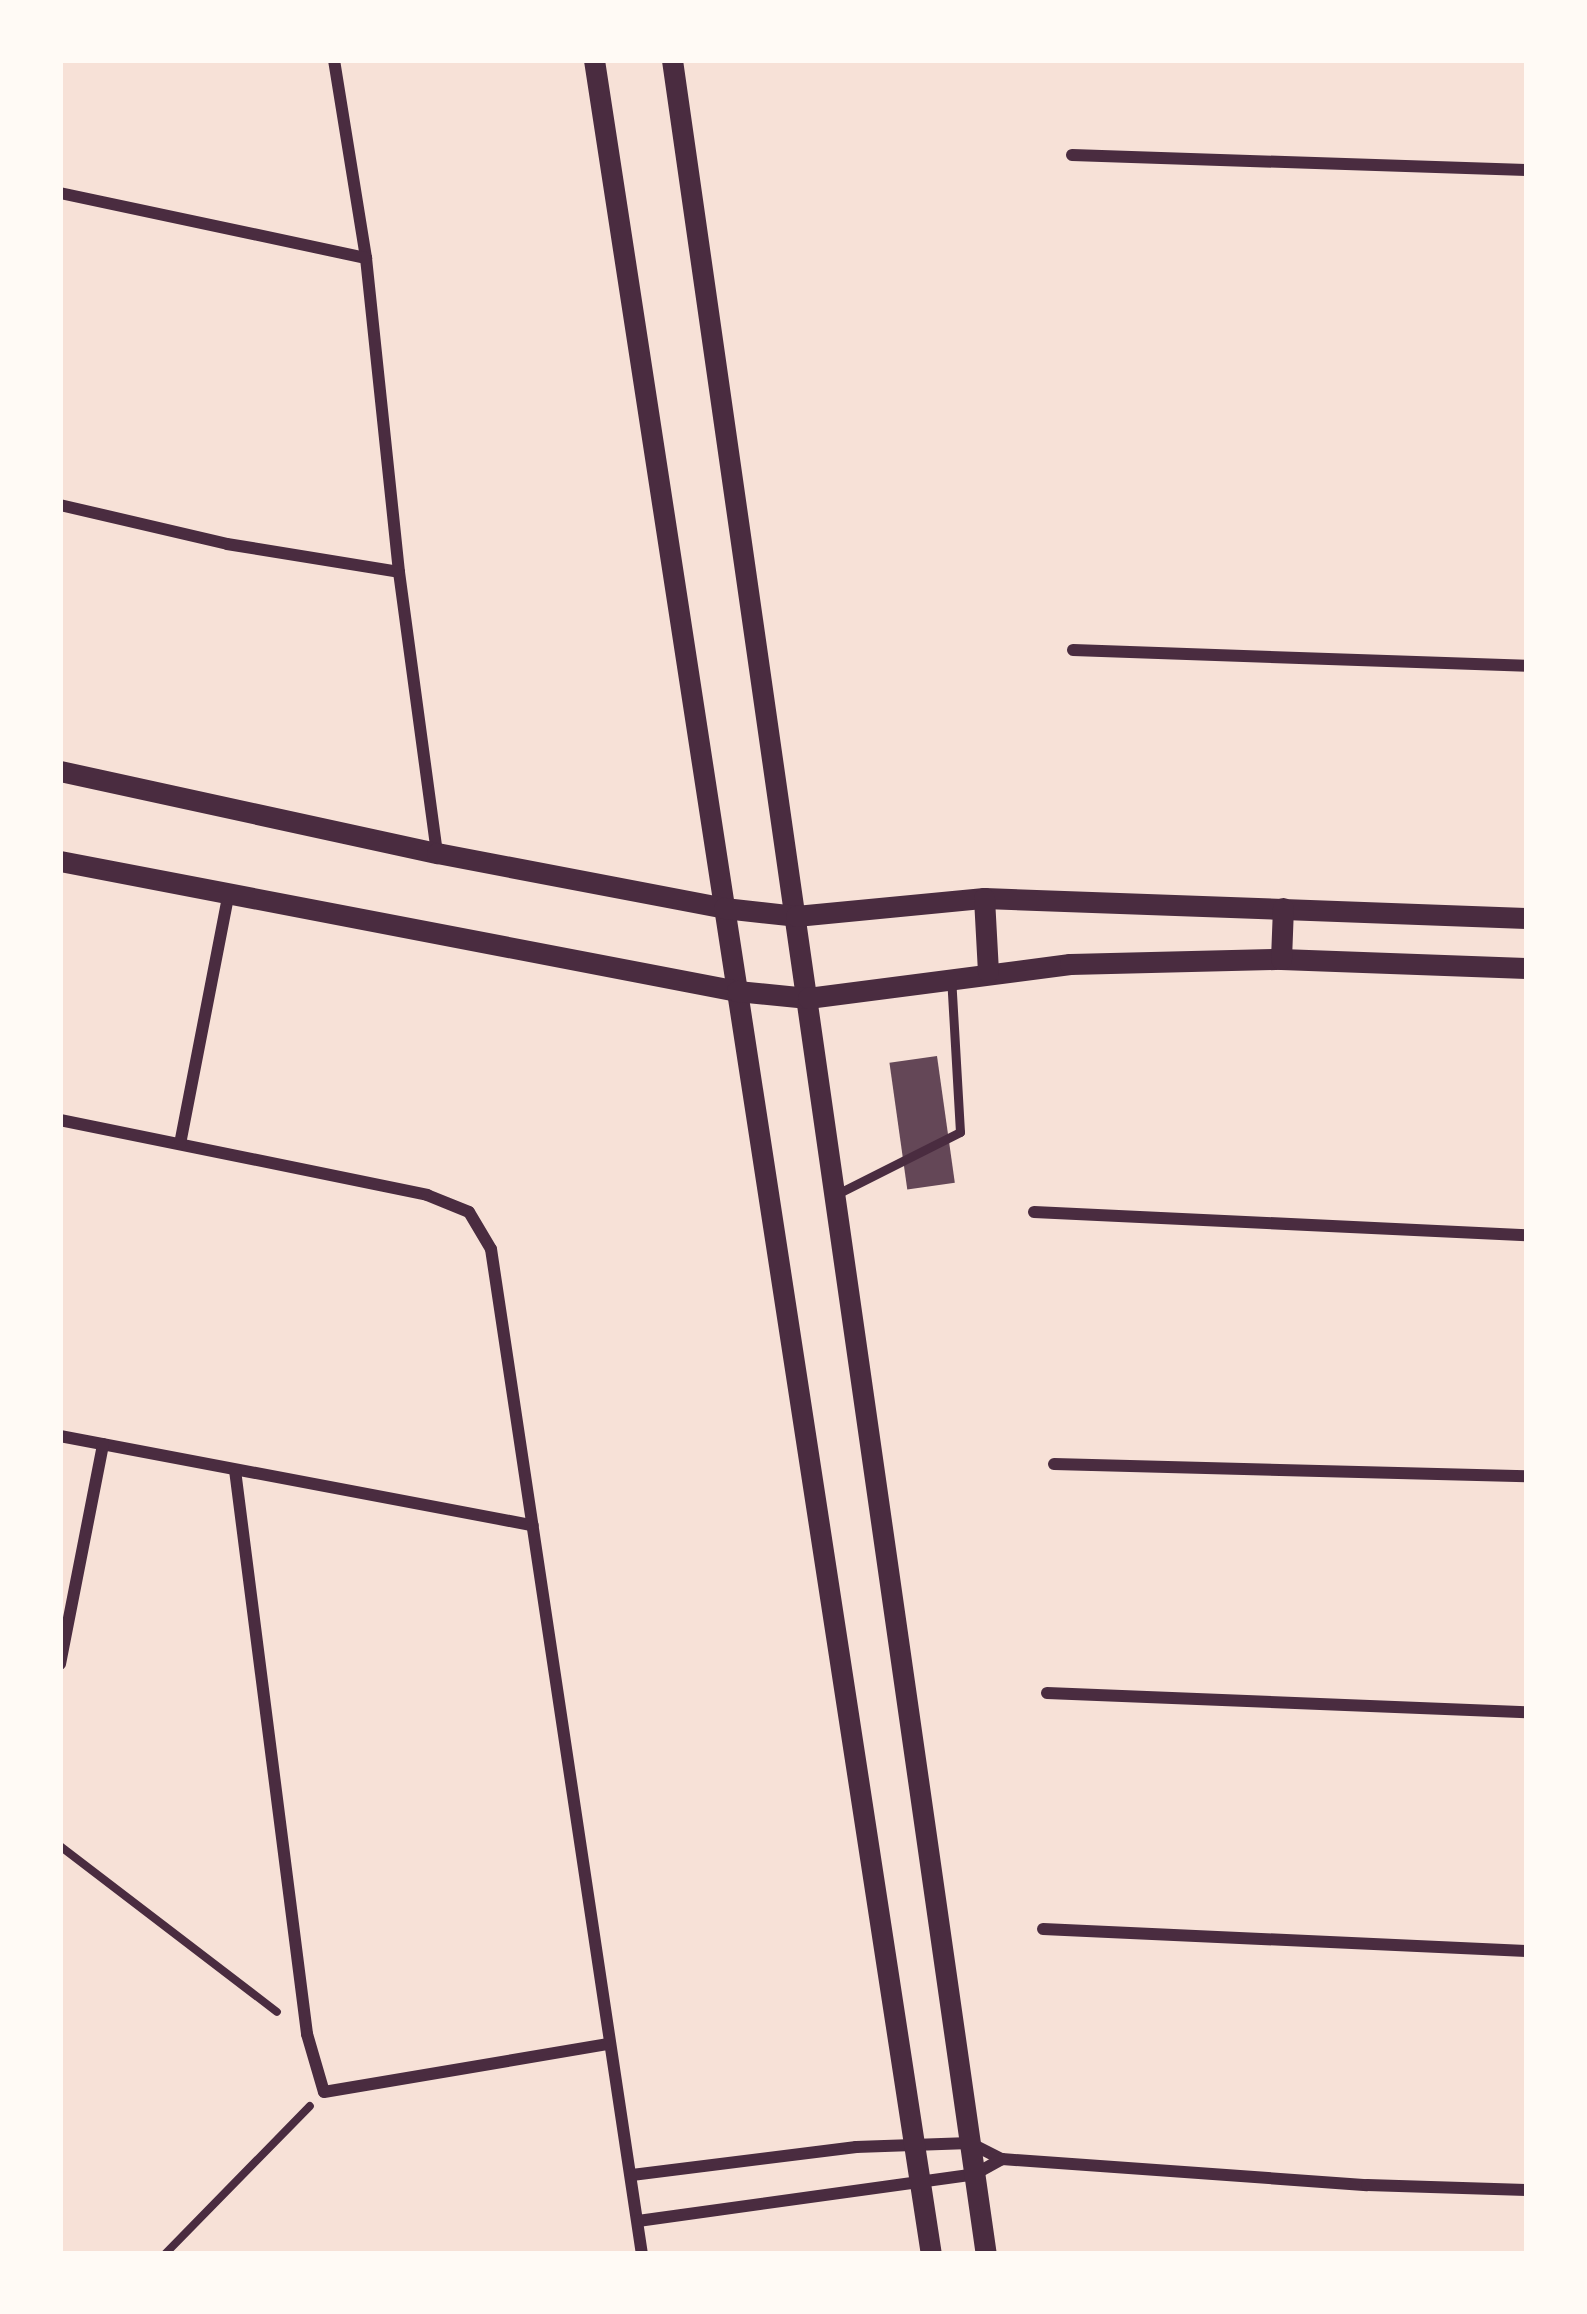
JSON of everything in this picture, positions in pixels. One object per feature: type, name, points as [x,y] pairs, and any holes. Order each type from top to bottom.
[{"type":"street","points":[[334,60],[366,258],[399,572],[437,853]]},
{"type":"street","points":[[594,60],[931,2254]]},
{"type":"street","points":[[673,60],[986,2254]]},
{"type":"street","points":[[1072,155],[1527,170]]},
{"type":"street","points":[[60,193],[366,258]]},
{"type":"street","points":[[60,505],[226,544],[399,572]]},
{"type":"street","points":[[1072,650],[1527,666]]},
{"type":"street","points":[[60,771],[437,853],[724,908],[796,916],[984,898],[1527,918]]},
{"type":"street","points":[[60,861],[228,897],[737,991],[808,998],[1070,964],[1281,959],[1527,968]]},
{"type":"street","points":[[180,1144],[228,897]]},
{"type":"street","points":[[984,898],[988,972]]},
{"type":"street","points":[[1281,959],[1283,908]]},
{"type":"street","points":[[60,1120],[427,1196],[469,1211],[491,1249],[642,2254]]},
{"type":"street","points":[[1034,1212],[1527,1235]]},
{"type":"street","points":[[60,1436],[532,1526]]},
{"type":"street","points":[[60,1664],[103,1444]]},
{"type":"street","points":[[1054,1464],[1527,1476]]},
{"type":"street","points":[[236,1470],[307,2034],[324,2092],[607,2044]]},
{"type":"street","points":[[1047,1693],[1527,1712]]},
{"type":"street","points":[[1043,1929],[1527,1951]]},
{"type":"street","points":[[632,2175],[913,2144],[970,2143],[1002,2159],[1366,2185],[1527,2190]]},
{"type":"street","points":[[638,2221],[975,2174],[1002,2159]]},
{"type":"lane","points":[[836,1196],[960,1132],[951,978]]},
{"type":"path","points":[[60,1846],[307,2034]]},
{"type":"path","points":[[165,2254],[324,2092]]},
{"type":"building","points":[[937,1056],[955,1183],[907,1189],[889,1063]]}]
